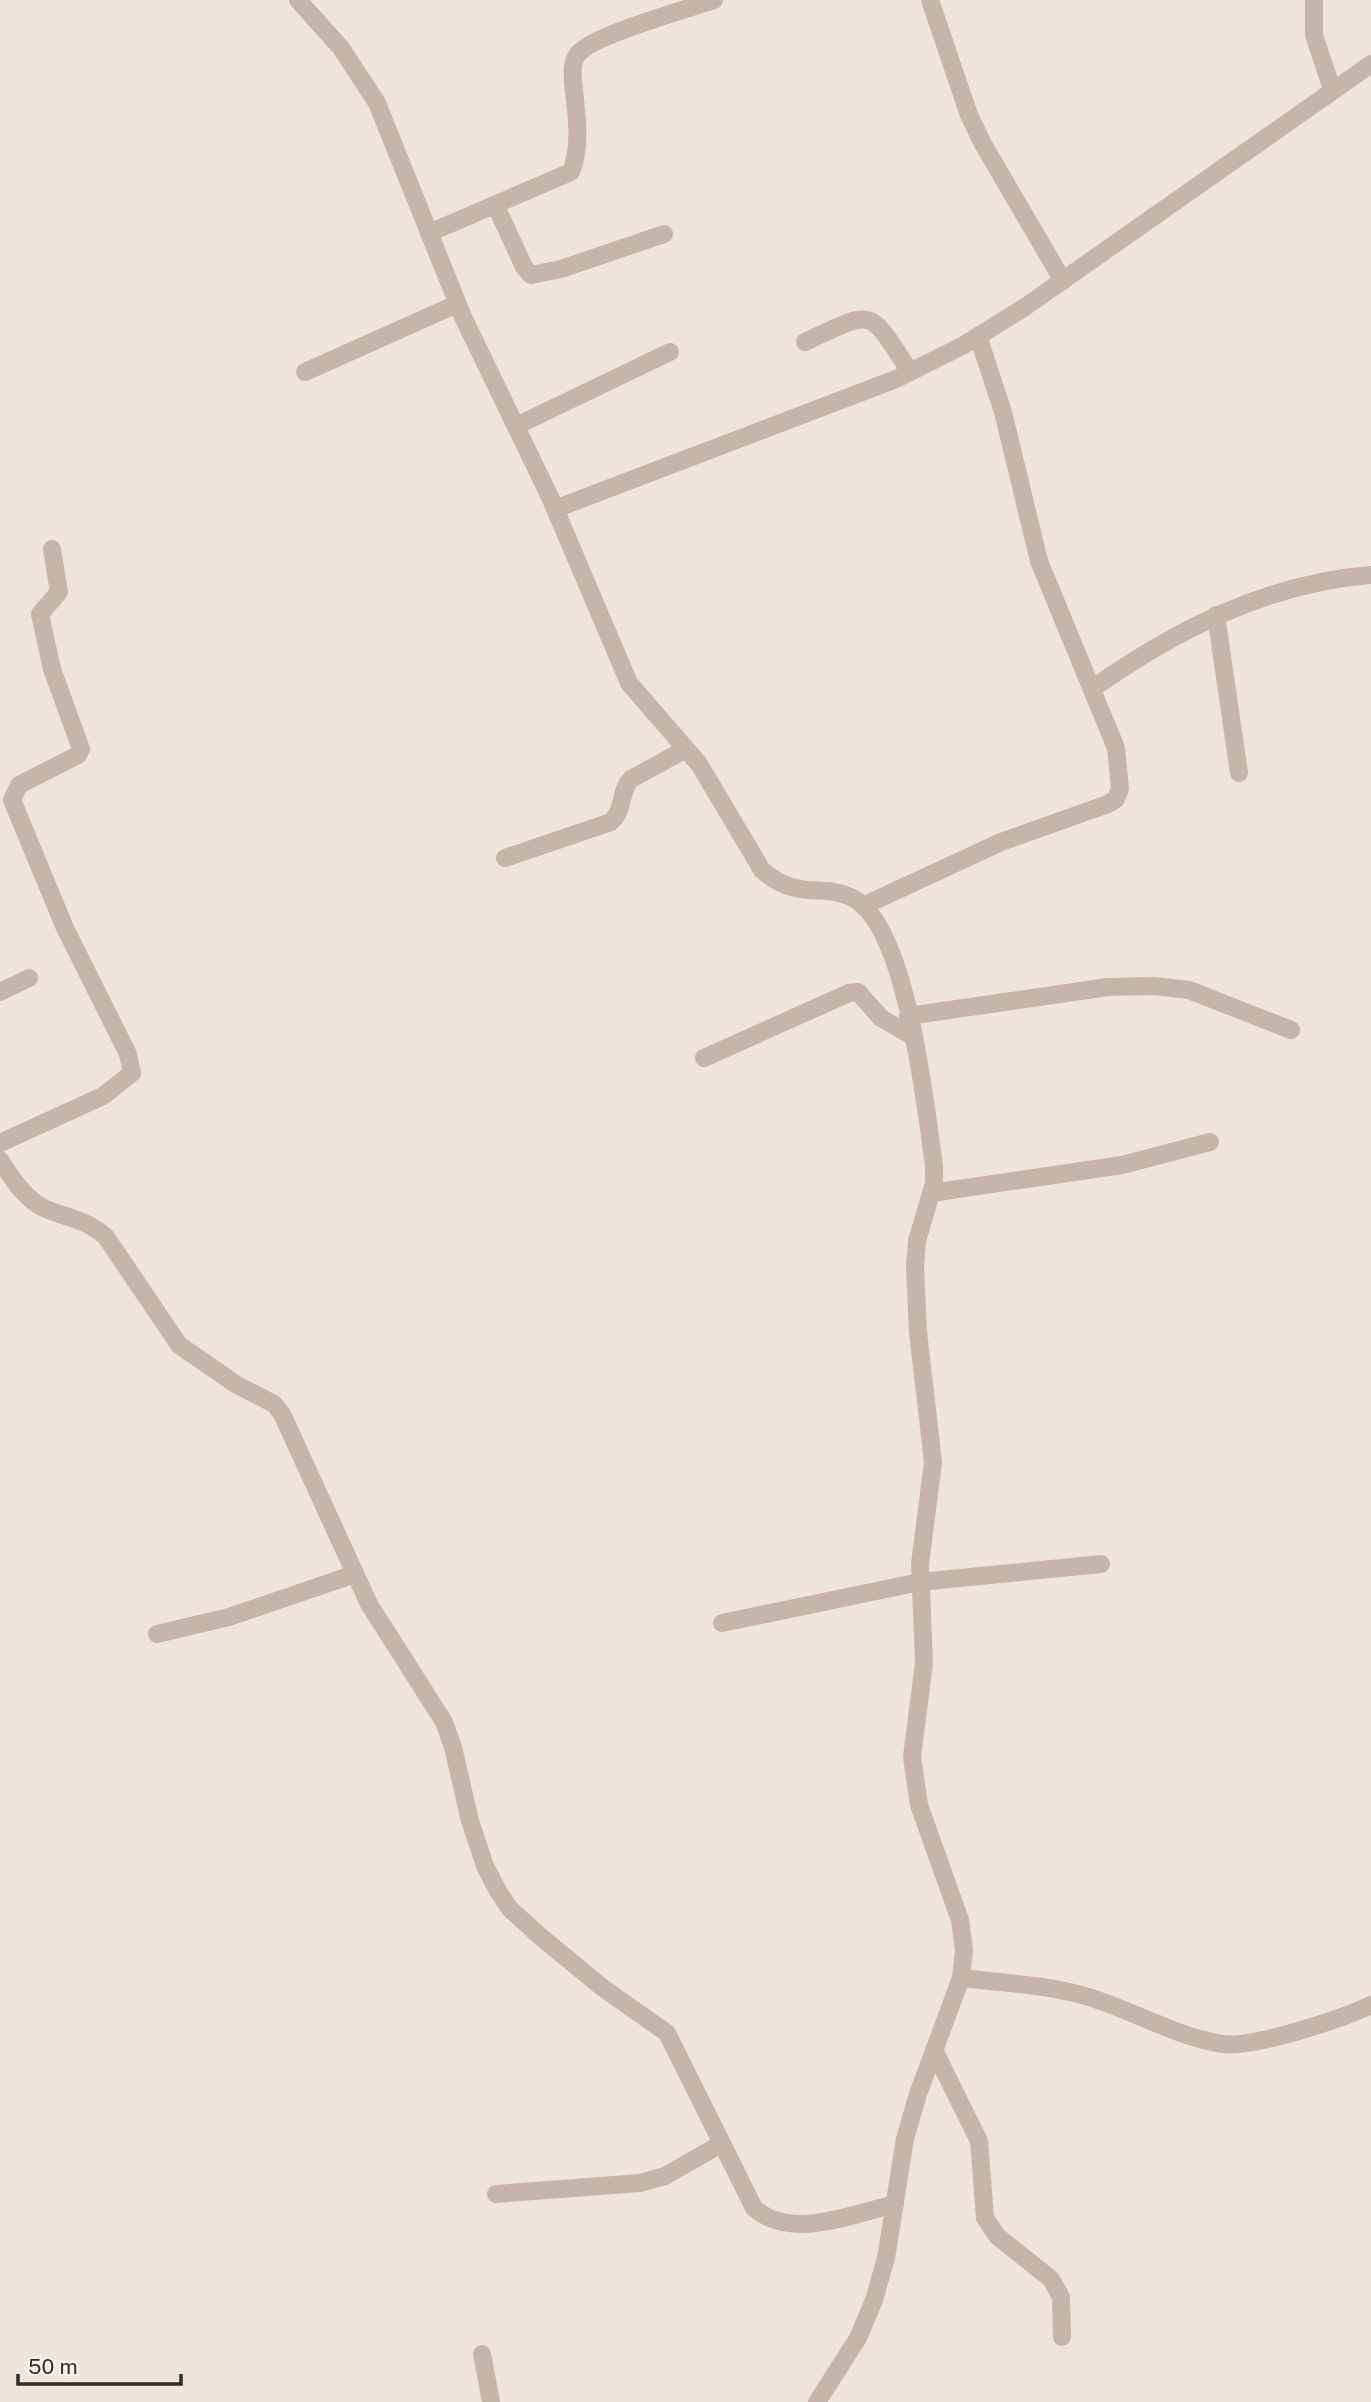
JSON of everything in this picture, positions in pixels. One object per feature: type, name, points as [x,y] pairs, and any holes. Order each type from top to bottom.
[{"type":"street","points":[[298,0],[341,48],[377,103],[457,304],[555,509],[629,683],[714,785],[762,870],[790,889],[842,894],[863,906],[886,936],[894,955],[908,1016],[934,1166],[931,1193],[917,1241],[915,1266],[918,1332],[933,1447],[920,1582],[924,1663],[912,1757],[919,1805],[960,1920],[964,1950],[961,1978],[905,2139],[886,2258],[874,2300],[859,2338],[817,2402]]},
{"type":"street","points":[[429,233],[571,172],[576,161],[574,61],[579,52],[600,40],[714,0]]},
{"type":"street","points":[[930,0],[969,115],[983,144],[1063,281]]},
{"type":"street","points":[[1314,0],[1314,36],[1332,89]]},
{"type":"street","points":[[555,509],[911,372],[978,336],[1063,281],[1371,64]]},
{"type":"street","points":[[496,206],[524,267],[531,275],[561,269],[664,234]]},
{"type":"street","points":[[304,372],[457,304]]},
{"type":"street","points":[[805,342],[850,321],[862,317],[870,319],[887,336],[911,372]]},
{"type":"street","points":[[863,906],[1001,842],[1095,809],[1116,799],[1120,789],[1116,748],[1039,561],[1003,412],[978,336]]},
{"type":"street","points":[[516,426],[670,352]]},
{"type":"street","points":[[0,1143],[103,1096],[132,1073],[128,1054],[65,928],[12,800],[19,785],[78,755],[81,749],[52,669],[41,625],[40,614],[59,592],[52,550]]},
{"type":"street","points":[[1092,689],[1145,651],[1216,615],[1314,583],[1371,575]]},
{"type":"street","points":[[1216,615],[1240,773]]},
{"type":"street","points":[[505,858],[611,822],[618,816],[625,785],[631,779],[686,749]]},
{"type":"street","points":[[0,992],[29,978]]},
{"type":"street","points":[[908,1016],[1108,987],[1165,986],[1189,990],[1291,1030]]},
{"type":"street","points":[[704,1058],[849,993],[858,992],[881,1018],[912,1036]]},
{"type":"street","points":[[931,1193],[1122,1165],[1210,1142]]},
{"type":"street","points":[[0,1160],[30,1199],[44,1208],[95,1227],[106,1237],[179,1345],[237,1385],[274,1404],[282,1414],[369,1604],[444,1722],[453,1747],[470,1821],[485,1866],[498,1891],[510,1909],[541,1937],[603,1988],[667,2033],[754,2208],[766,2219],[798,2224],[895,2204]]},
{"type":"street","points":[[722,1623],[920,1582],[1101,1564]]},
{"type":"street","points":[[157,1634],[229,1617],[355,1574]]},
{"type":"street","points":[[961,1978],[1050,1988],[1092,1998],[1224,2044],[1248,2042],[1310,2027],[1371,2005]]},
{"type":"street","points":[[934,2050],[979,2141],[985,2218],[997,2236],[1045,2274],[1057,2288],[1061,2297],[1062,2337]]},
{"type":"street","points":[[496,2194],[640,2183],[665,2176],[721,2144]]},
{"type":"street","points":[[482,2354],[491,2402]]}]
